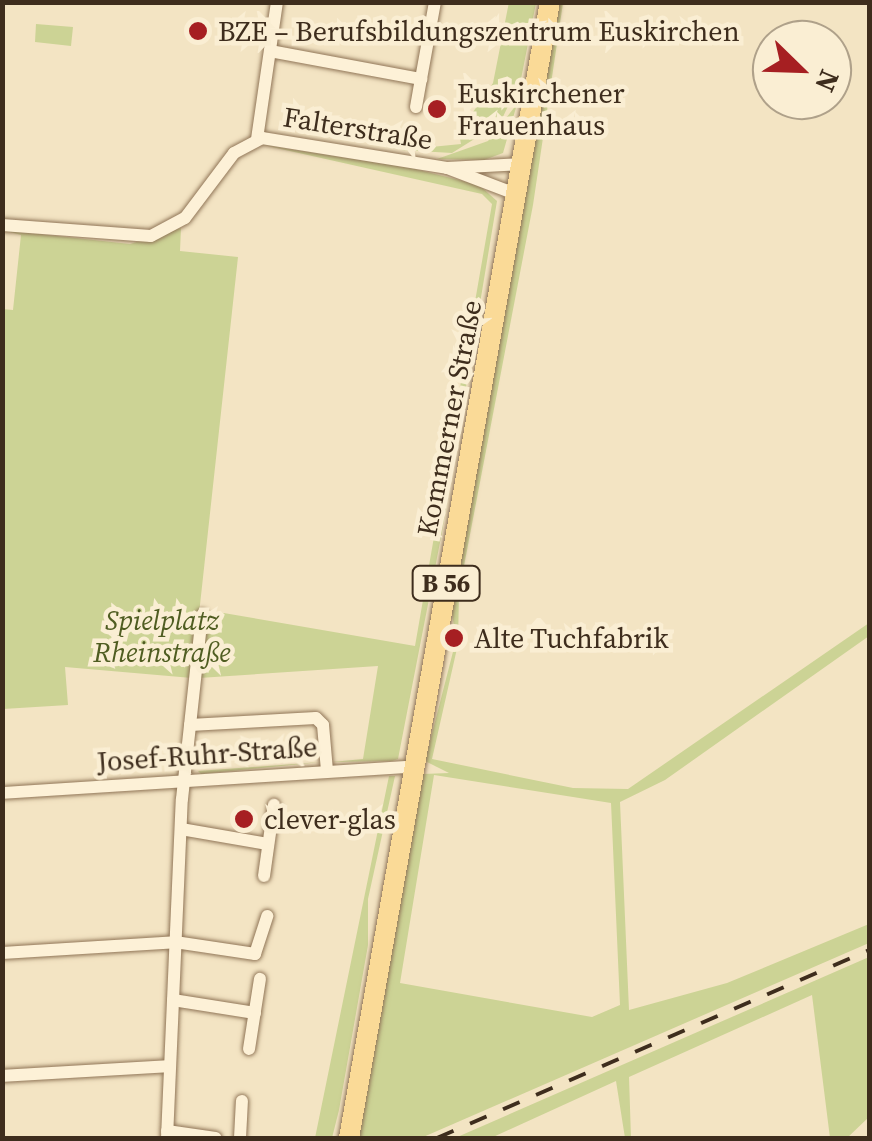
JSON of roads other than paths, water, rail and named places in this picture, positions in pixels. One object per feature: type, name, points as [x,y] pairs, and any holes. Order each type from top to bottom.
[{"type":"main road","name":"Kommerner Straße","points":[[348,1138],[550,2]]},
{"type":"street","points":[[257,139],[277,2]]},
{"type":"street","points":[[416,107],[434,2]]},
{"type":"street","points":[[270,51],[421,79]]},
{"type":"street","name":"Falterstraße","points":[[2,225],[120,238],[160,232],[185,218],[234,153],[257,139],[447,168],[523,164]]},
{"type":"street","name":"Falterstraße","points":[[447,168],[518,196]]},
{"type":"street","points":[[202,615],[184,782],[167,1135],[216,1138]]},
{"type":"street","points":[[190,725],[316,718],[323,725],[327,771]]},
{"type":"street","name":"Josef-Ruhr-Straße","points":[[2,793],[415,766]]},
{"type":"street","points":[[264,876],[274,805]]},
{"type":"street","points":[[181,829],[268,844]]},
{"type":"street","points":[[2,953],[175,942],[258,953],[267,916]]},
{"type":"street","points":[[249,1049],[260,979]]},
{"type":"street","points":[[173,1000],[255,1013]]},
{"type":"street","points":[[2,1076],[170,1066]]},
{"type":"street","points":[[240,1138],[242,1101]]},
{"type":"railway","points":[[437,1138],[870,950]]},
{"type":"place","name":"BZE – Berufsbildungszentrum Euskirchen","points":[[198,31]]},
{"type":"place","name":"Euskirchener Frauenhaus","points":[[437,109]]},
{"type":"place","name":"Alte Tuchfabrik","points":[[454,638]]},
{"type":"place","name":"clever-glas","points":[[244,819]]},
{"type":"park label","name":"Spielplatz Rheinstraße","points":[[162,636]]}]
